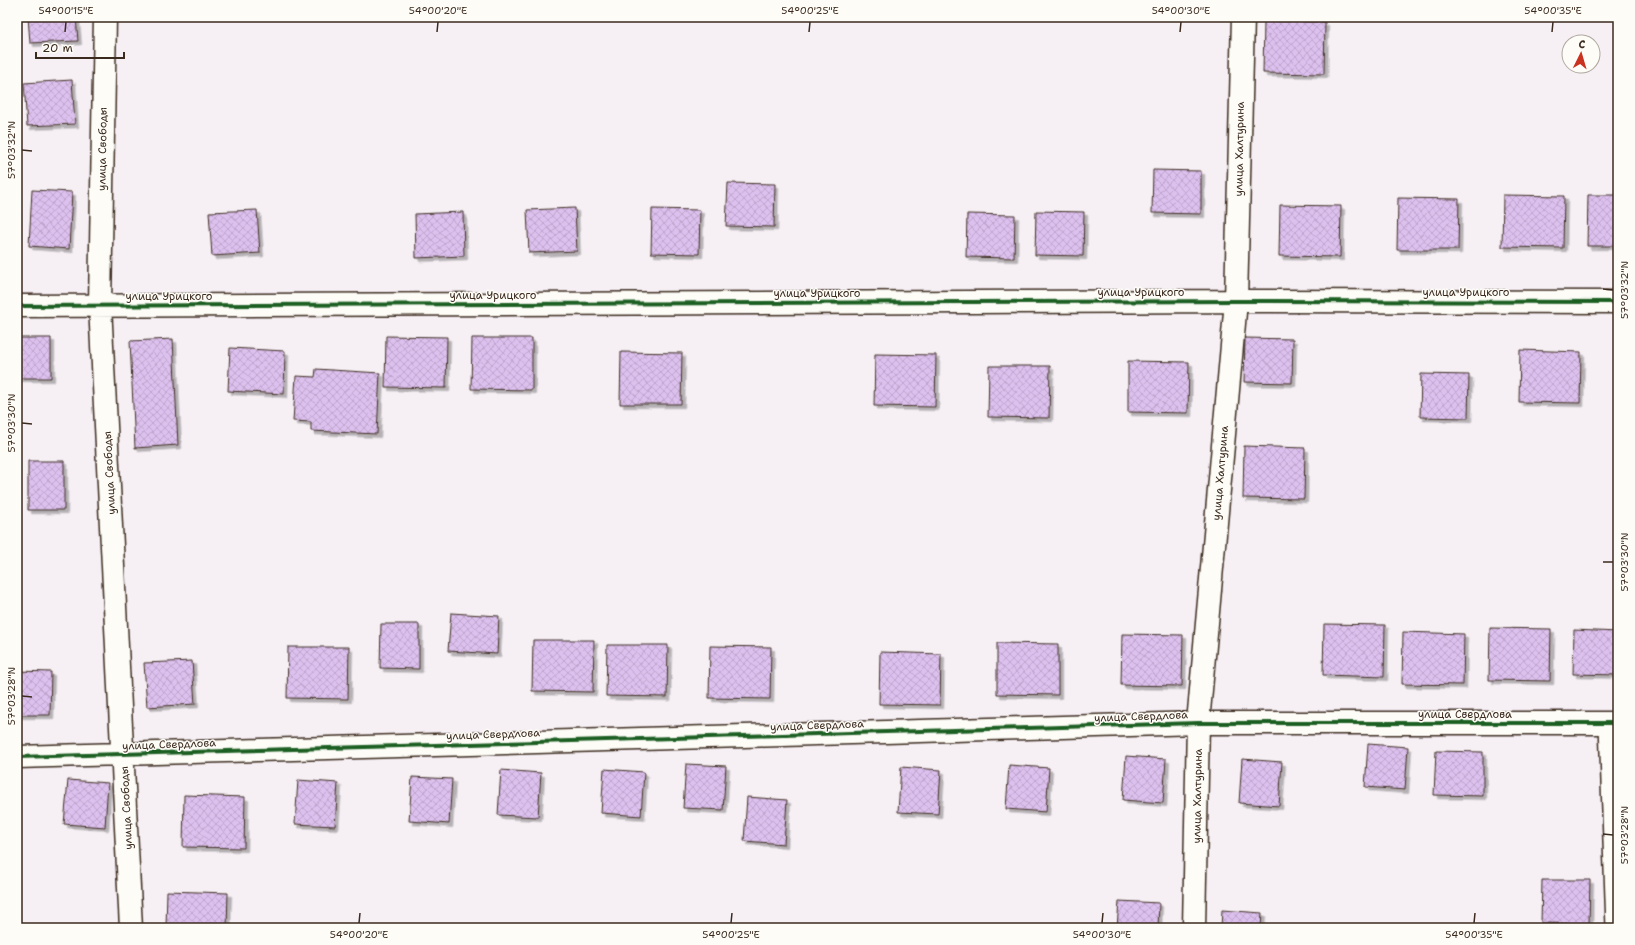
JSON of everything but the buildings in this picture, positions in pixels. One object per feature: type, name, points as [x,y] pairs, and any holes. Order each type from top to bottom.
[{"type":"street","name":"улица Свободы","points":[[105,17],[100,305],[131,928]]},
{"type":"street","name":"улица Халтурина","points":[[1194,928],[1198,723],[1236,301],[1243,17]]},
{"type":"street","name":"улица Урицкого","points":[[17,306],[1236,301],[1618,302]]},
{"type":"street","name":"улица Свердлова","points":[[17,756],[1198,723],[1613,723]]},
{"type":"lane","points":[[1613,723],[1615,928]]},
{"type":"cycle path","points":[[17,306],[1236,301],[1618,302]]},
{"type":"cycle path","points":[[17,757],[1198,723],[1618,723]]}]
